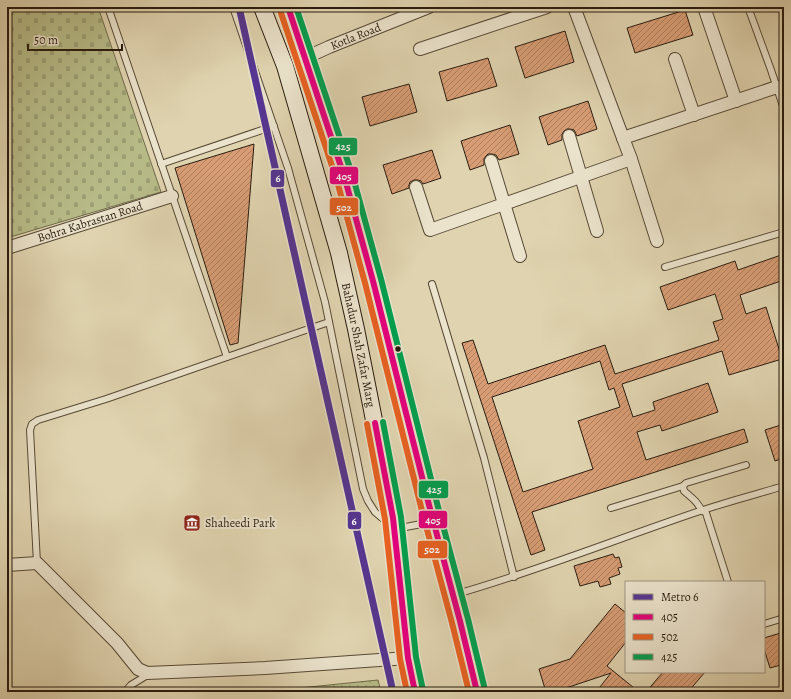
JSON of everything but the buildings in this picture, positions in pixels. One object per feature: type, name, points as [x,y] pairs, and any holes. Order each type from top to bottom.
[{"type":"main road","name":"Bahadur Shah Zafar Marg","points":[[262,7],[285,66],[339,254],[356,329],[395,529],[408,658],[415,692]]},
{"type":"main road","points":[[288,7],[347,186],[373,281],[477,692]]},
{"type":"street","name":"Kotla Road","points":[[305,58],[429,7]]},
{"type":"street","points":[[420,49],[547,7]]},
{"type":"street","points":[[574,7],[631,159],[658,241]]},
{"type":"street","points":[[704,7],[736,101]]},
{"type":"street","points":[[675,59],[694,114]]},
{"type":"street","points":[[623,138],[777,87]]},
{"type":"street","points":[[569,136],[597,231]]},
{"type":"street","points":[[416,187],[430,230],[631,159]]},
{"type":"street","points":[[490,161],[520,256]]},
{"type":"street","name":"Bohra Kabrastan Road","points":[[7,248],[172,196]]},
{"type":"street","points":[[7,565],[37,563],[117,643],[142,672],[150,673],[265,668],[408,658]]},
{"type":"lane","points":[[108,7],[227,357]]},
{"type":"lane","points":[[233,7],[288,168],[325,302],[363,490],[375,512],[395,529],[433,522]]},
{"type":"lane","points":[[748,7],[784,109]]},
{"type":"lane","points":[[161,164],[274,126]]},
{"type":"lane","points":[[665,267],[784,232]]},
{"type":"lane","points":[[432,284],[484,458],[514,577]]},
{"type":"lane","points":[[37,563],[30,430],[32,424],[38,420],[106,399],[329,322]]},
{"type":"lane","points":[[612,508],[746,465]]},
{"type":"lane","points":[[682,486],[684,491],[693,498],[703,510],[728,581]]},
{"type":"lane","points":[[453,596],[514,577],[703,510],[784,486]]},
{"type":"lane","points":[[765,624],[784,618]]},
{"type":"lane","points":[[125,692],[131,685],[150,673]]},
{"type":"green space","points":[[7,7],[98,7],[161,192],[7,238]]},
{"type":"green space","points":[[378,680],[381,692],[260,692]]},
{"type":"metro line","name":"6","points":[[239,7],[393,692]]},
{"type":"transit line","name":"405","points":[[288,7],[345,179],[373,281],[477,692]]},
{"type":"transit line","name":"425","points":[[296,7],[353,177],[381,279],[485,690]]},
{"type":"transit line","name":"502","points":[[280,10],[337,181],[365,283],[469,692]]},
{"type":"transit line","name":"425","points":[[383,422],[401,517],[416,657],[423,690]]},
{"type":"transit line","name":"405","points":[[375,423],[393,518],[408,658],[415,692]]},
{"type":"transit line","name":"502","points":[[367,424],[385,519],[400,659],[407,692]]},
{"type":"place","name":"Shaheedi Park","points":[[192,523]]}]
